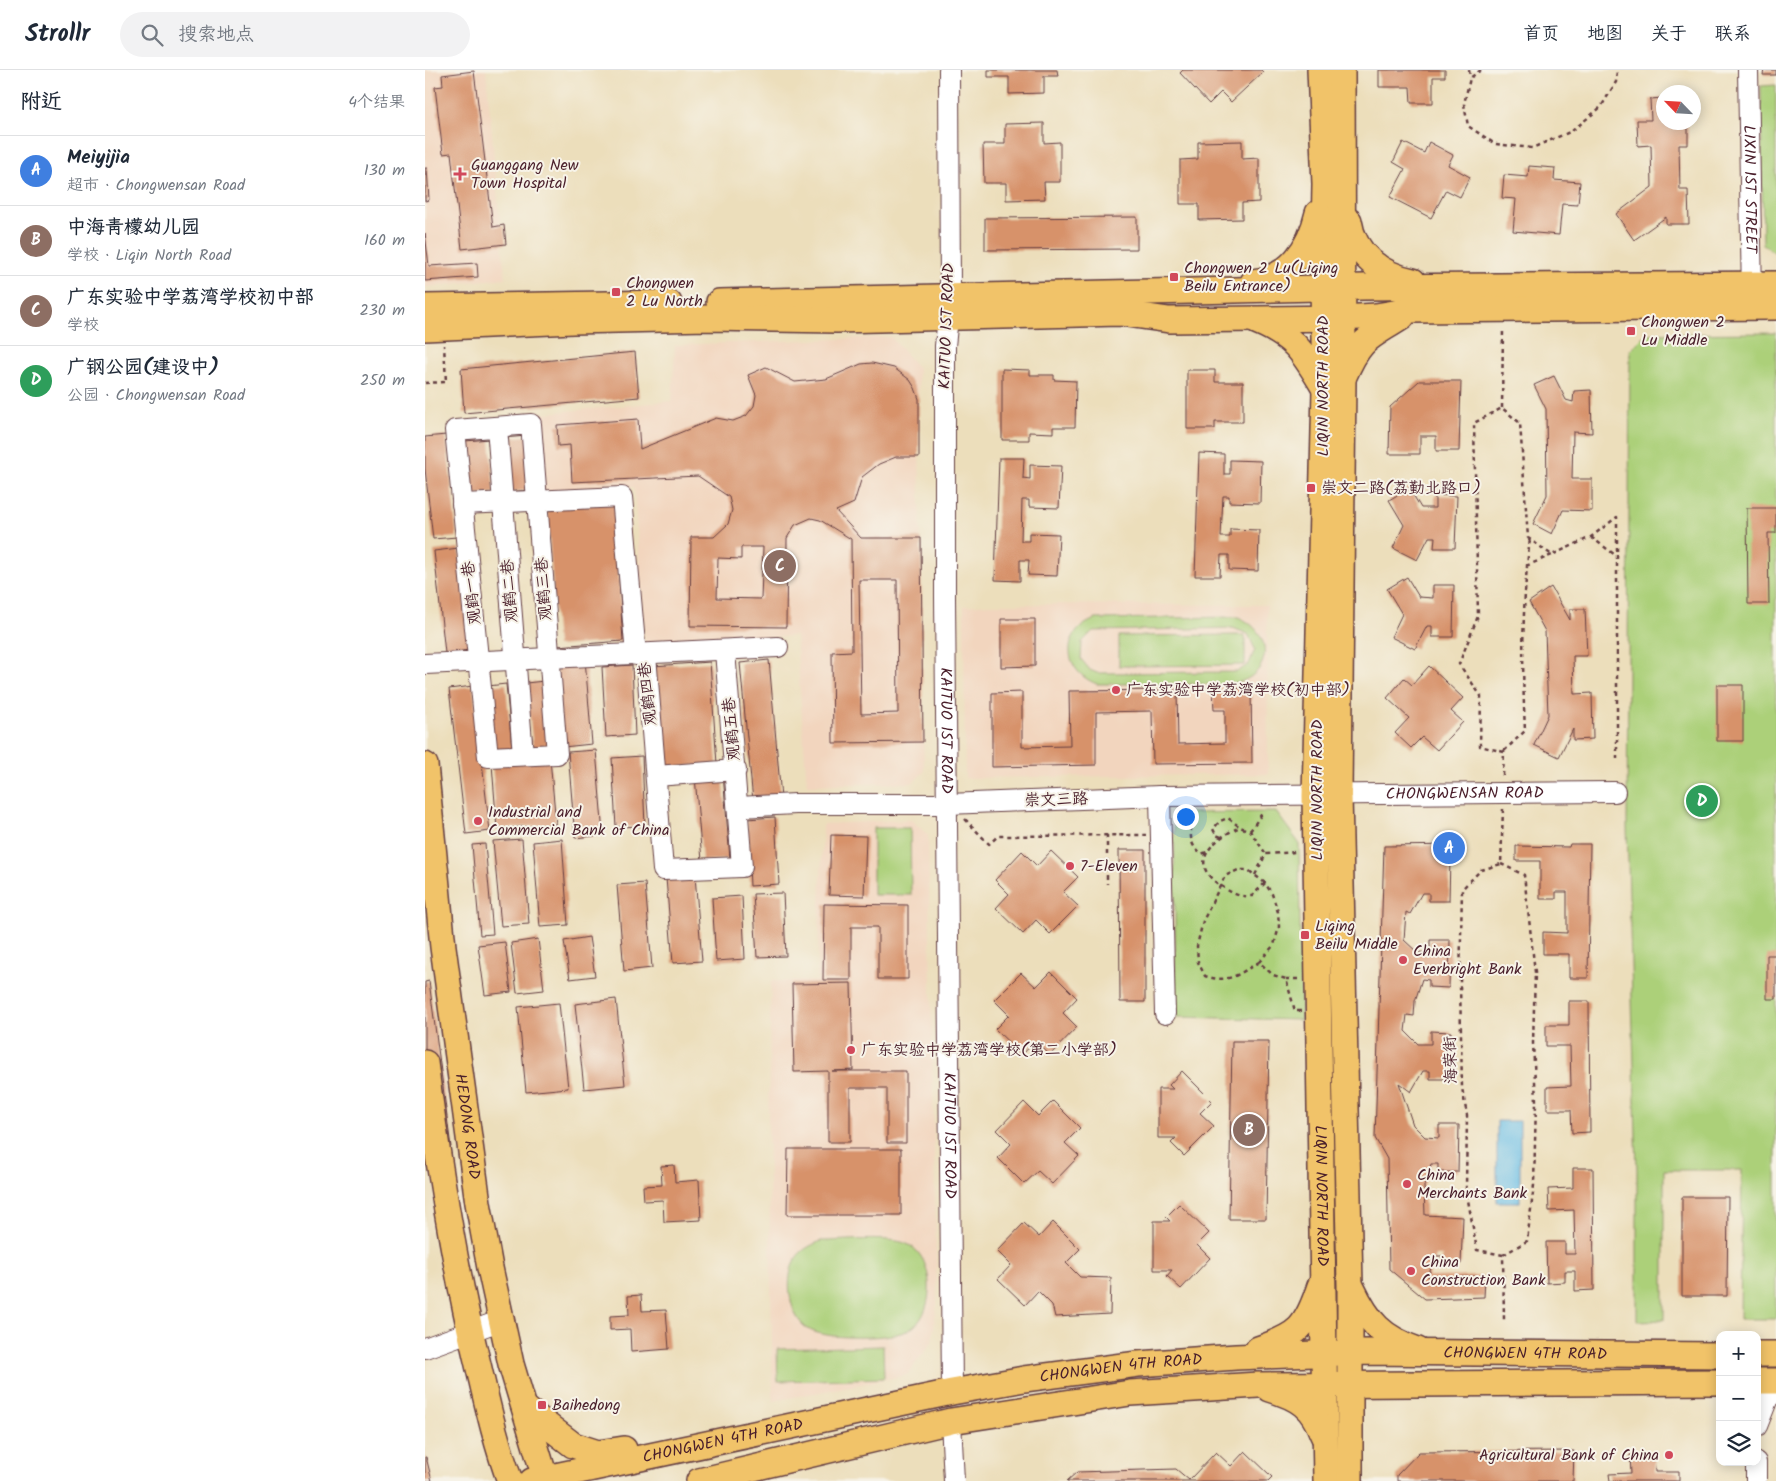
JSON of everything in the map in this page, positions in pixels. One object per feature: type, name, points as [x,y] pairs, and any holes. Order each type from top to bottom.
[{"type":"main road","name":"LIQIN NORTH ROAD","points":[[1320,70],[1335,187]]},
{"type":"main road","name":"LIQIN NORTH ROAD","points":[[1342,70],[1335,187],[1333,288],[1334,384],[1327,795],[1323,1222],[1324,1384],[1338,1445],[1350,1481]]},
{"type":"main road","points":[[1173,292],[1261,281],[1285,271],[1297,260],[1335,187]]},
{"type":"main road","points":[[1335,187],[1360,251],[1374,265],[1396,278],[1440,287]]},
{"type":"main road","points":[[425,307],[949,308],[1120,313],[1169,320],[1333,318],[1376,316],[1412,310],[1760,299],[1776,284]]},
{"type":"main road","points":[[435,335],[573,321],[708,318],[837,320],[949,308],[1173,292],[1440,287],[1760,299]]},
{"type":"main road","points":[[1169,320],[1183,310],[1182,300],[1173,292]]},
{"type":"main road","points":[[1253,319],[1281,332],[1293,341],[1334,384],[1364,340],[1412,310]]},
{"type":"main road","name":"HEDONG ROAD","points":[[425,765],[443,947],[469,1142],[490,1268],[501,1320],[511,1364],[525,1408],[541,1480]]},
{"type":"main road","name":"LIQIN NORTH ROAD","points":[[1326,1481],[1338,1445],[1350,1384],[1349,1223],[1327,795]]},
{"type":"main road","name":"HEDONG ROAD","points":[[425,1064],[452,1246],[470,1331],[492,1420],[510,1481]]},
{"type":"main road","points":[[1217,1386],[1226,1374],[1226,1358],[1285,1340],[1299,1331],[1310,1312],[1324,1274]]},
{"type":"main road","points":[[1258,1385],[1302,1402],[1315,1415],[1338,1445],[1366,1398],[1382,1391],[1441,1383],[1445,1362],[1441,1354],[1391,1339],[1373,1325],[1350,1285]]},
{"type":"main road","name":"CHONGWEN 4TH ROAD","points":[[541,1480],[952,1392],[1024,1379],[1128,1365],[1226,1358],[1350,1353],[1716,1355]]},
{"type":"main road","points":[[1761,1354],[1776,1354]]},
{"type":"main road","points":[[1761,1381],[1776,1381]]},
{"type":"main road","name":"CHONGWEN 4TH ROAD","points":[[704,1480],[845,1444],[951,1421],[1130,1393],[1217,1386],[1258,1385],[1716,1382]]},
{"type":"main road","points":[[525,1408],[573,1445],[598,1453],[633,1448],[660,1453]]},
{"type":"main road","points":[[704,1480],[694,1472],[690,1459],[705,1445]]},
{"type":"street","name":"KAITUO 1ST ROAD","points":[[949,70],[949,308],[945,346],[952,1392]]},
{"type":"street","name":"LIXIN 1ST STREET","points":[[1748,70],[1760,299]]},
{"type":"street","name":"观鹤三巷","points":[[497,427],[531,424],[538,500],[548,659],[557,754],[523,755]]},
{"type":"street","name":"观鹤一巷","points":[[497,427],[455,430],[461,504],[480,662],[488,757],[523,755]]},
{"type":"street","name":"观鹤二巷","points":[[497,427],[523,755]]},
{"type":"street","name":"观鹤四巷","points":[[538,500],[622,497],[656,776],[663,870]]},
{"type":"street","points":[[461,504],[538,500]]},
{"type":"street","points":[[425,664],[778,647]]},
{"type":"street","name":"观鹤五巷","points":[[663,870],[742,866],[739,807],[725,651]]},
{"type":"street","points":[[656,776],[736,770]]},
{"type":"street","name":"CHONGWENSAN ROAD","points":[[1327,795],[1615,792]]},
{"type":"street","name":"崇文三路","points":[[739,807],[797,804],[947,804],[1160,796],[1327,795]]},
{"type":"street","points":[[1160,796],[1165,1014]]},
{"type":"street","points":[[1323,1222],[1332,1230],[1341,1230],[1349,1223]]},
{"type":"street","points":[[425,1348],[501,1320]]},
{"type":"street","points":[[1694,1382],[1716,1387]]},
{"type":"street","points":[[1759,1421],[1768,1398],[1776,1392]]},
{"type":"street","points":[[951,1421],[954,1481]]},
{"type":"street","points":[[1756,1466],[1756,1481]]},
{"type":"path","points":[[1469,70],[1470,78],[1464,104],[1468,126],[1495,144],[1532,148],[1572,131],[1601,106],[1616,82],[1617,70]]},
{"type":"path","points":[[1470,78],[1481,70]]},
{"type":"path","points":[[1502,408],[1503,330]]},
{"type":"path","points":[[425,383],[446,382],[435,335]]},
{"type":"path","points":[[1502,408],[1520,423],[1530,539],[1526,566],[1523,675],[1525,731],[1503,752],[1501,864],[1524,875],[1535,972],[1533,1043],[1536,1101],[1534,1185],[1527,1241],[1503,1255],[1503,1321]]},
{"type":"path","points":[[1502,408],[1474,423],[1477,616],[1459,664],[1481,696],[1480,746],[1503,752]]},
{"type":"path","points":[[1526,566],[1591,537],[1617,517],[1617,763]]},
{"type":"path","points":[[1591,537],[1618,557]]},
{"type":"path","points":[[1530,539],[1552,555]]},
{"type":"path","points":[[1249,831],[1267,807]]},
{"type":"path","points":[[1192,808],[1193,827],[1190,838],[1192,847],[1201,854],[1207,852],[1221,837],[1241,827]]},
{"type":"path","points":[[964,818],[989,844],[998,836],[1160,834]]},
{"type":"path","points":[[1221,837],[1216,835],[1213,829],[1219,821],[1227,818],[1249,831],[1266,854]]},
{"type":"path","points":[[1107,835],[1107,884]]},
{"type":"path","points":[[1207,852],[1203,868],[1206,874],[1220,886],[1238,897],[1252,896],[1265,883]]},
{"type":"path","points":[[1266,854],[1298,852]]},
{"type":"path","points":[[1255,875],[1266,854]]},
{"type":"path","name":"海荣街","points":[[1501,864],[1481,870],[1462,889],[1460,949],[1462,1088],[1467,1116],[1466,1189],[1477,1250],[1503,1255]]},
{"type":"path","points":[[1238,870],[1249,870],[1255,875],[1265,883],[1272,894],[1278,912],[1279,927],[1274,945],[1259,962],[1232,978],[1218,980],[1205,976],[1198,962],[1197,946],[1203,921],[1220,886],[1225,876],[1238,870]]},
{"type":"path","points":[[1259,962],[1273,975],[1286,979],[1307,979]]},
{"type":"path","points":[[1286,979],[1295,1011],[1309,1012]]},
{"type":"shaded area","name":"Guanggang New Town Hospital","points":[[425,70],[486,70],[505,278],[425,287]]},
{"type":"shaded area","points":[[891,337],[918,368],[924,772],[912,783],[807,785],[796,636],[645,643],[634,487],[544,492],[537,414],[672,401],[675,345]]},
{"type":"shaded area","name":"广东实验中学荔湾学校(初中部)","points":[[990,604],[1267,605],[1268,774],[965,778],[964,606]]},
{"type":"shaded area","name":"广东实验中学荔湾学校(第二小学部)","points":[[911,820],[928,835],[937,1304],[932,1342],[907,1375],[773,1401],[768,1118],[771,981],[817,981],[823,824]]},
{"type":"green space","points":[[1776,85],[1776,253],[1763,245],[1761,86]]},
{"type":"green space","points":[[1776,333],[1776,1319],[1740,1319],[1742,1170],[1664,1170],[1664,1320],[1637,1321],[1637,1170],[1627,827],[1630,350],[1646,334]]},
{"type":"green space","points":[[1238,617],[1250,623],[1258,632],[1263,642],[1263,662],[1257,671],[1248,678],[1231,684],[1097,684],[1085,678],[1077,670],[1072,661],[1070,651],[1071,641],[1076,632],[1084,625],[1096,619]],"holes":[[[1233,628],[1248,634],[1255,649],[1249,664],[1237,672],[1097,673],[1090,670],[1081,659],[1082,642],[1093,631]]]},
{"type":"green space","points":[[1245,635],[1245,665],[1119,666],[1119,636]]},
{"type":"green space","points":[[1276,812],[1299,843],[1301,1020],[1176,1017],[1174,813]]},
{"type":"green space","points":[[873,828],[910,828],[911,895],[873,895]]},
{"type":"green space","points":[[890,1240],[907,1244],[917,1251],[924,1262],[928,1275],[929,1289],[923,1315],[915,1326],[904,1332],[883,1336],[841,1337],[816,1333],[802,1324],[793,1309],[791,1300],[789,1281],[791,1272],[795,1259],[801,1252],[821,1241]]},
{"type":"green space","points":[[883,1346],[884,1378],[778,1381],[777,1349]]},
{"type":"water","points":[[1497,1121],[1520,1121],[1520,1202],[1497,1202]]},
{"type":"building","points":[[988,70],[1057,70],[1058,76],[1044,76],[1044,93],[1009,94],[1009,77],[988,77]]},
{"type":"building","points":[[1183,70],[1261,70],[1263,72],[1231,102],[1221,92],[1209,104],[1180,73]]},
{"type":"building","points":[[1379,70],[1445,70],[1445,77],[1433,77],[1433,103],[1411,103],[1410,87],[1379,87]]},
{"type":"building","points":[[1764,70],[1776,70],[1776,75],[1763,75]]},
{"type":"building","points":[[474,71],[493,227],[504,225],[506,244],[462,249],[451,153],[443,154],[435,87],[443,86],[442,75]]},
{"type":"building","points":[[1650,99],[1656,99],[1656,130],[1688,130],[1688,145],[1679,145],[1680,190],[1688,190],[1689,224],[1666,224],[1666,217],[1634,240],[1616,214],[1652,187],[1651,145],[1638,146],[1637,120],[1651,120]]},
{"type":"building","points":[[1044,123],[1044,143],[1060,142],[1060,182],[1044,182],[1045,199],[1006,200],[1006,183],[984,183],[983,144],[1005,144],[1005,124]]},
{"type":"building","points":[[1242,141],[1242,159],[1259,158],[1259,202],[1242,203],[1242,219],[1199,220],[1199,204],[1180,204],[1180,160],[1198,159],[1198,142]]},
{"type":"building","points":[[1403,142],[1424,153],[1429,142],[1453,155],[1448,165],[1470,177],[1460,197],[1446,190],[1431,218],[1390,197],[1405,169],[1393,162]]},
{"type":"building","points":[[1529,166],[1555,168],[1554,180],[1580,182],[1578,205],[1562,204],[1559,235],[1513,231],[1516,199],[1502,198],[1504,175],[1528,177]]},
{"type":"building","points":[[425,168],[427,168],[429,200],[425,201]]},
{"type":"building","points":[[1137,217],[1137,249],[985,250],[985,218]]},
{"type":"building","points":[[425,233],[429,266],[477,263],[478,277],[425,281]]},
{"type":"building","points":[[635,352],[639,397],[464,413],[461,369]]},
{"type":"building","points":[[872,363],[894,368],[910,380],[919,399],[919,457],[896,457],[879,464],[862,477],[854,503],[836,511],[861,538],[921,538],[923,742],[833,743],[832,652],[852,651],[851,539],[820,520],[811,518],[795,525],[787,538],[786,627],[690,626],[691,537],[714,537],[728,524],[732,510],[729,497],[698,476],[572,482],[570,445],[558,446],[557,425],[638,419],[640,449],[716,418],[733,421],[746,416],[754,406],[756,395],[748,375],[766,367],[795,382],[826,379],[861,364]],"holes":[[[741,547],[763,547],[761,599],[717,598],[718,558],[741,559]],[[859,580],[897,580],[898,713],[861,714]]]},
{"type":"building","points":[[1002,369],[1030,370],[1030,375],[1054,375],[1054,380],[1076,381],[1075,427],[1053,427],[1053,433],[1029,432],[1029,440],[1002,440]]},
{"type":"building","points":[[1187,370],[1215,370],[1215,382],[1243,382],[1243,422],[1215,422],[1215,429],[1187,429]]},
{"type":"building","points":[[1554,376],[1566,400],[1573,402],[1574,391],[1591,390],[1592,433],[1573,432],[1572,479],[1592,479],[1592,511],[1563,510],[1552,534],[1533,524],[1547,495],[1546,409],[1534,385]]},
{"type":"building","points":[[1419,381],[1461,381],[1459,451],[1436,451],[1436,436],[1420,436],[1420,454],[1389,454],[1390,407]]},
{"type":"building","points":[[446,435],[457,537],[433,539],[425,469],[425,437]]},
{"type":"building","points":[[528,436],[532,490],[506,492],[502,438]]},
{"type":"building","points":[[490,439],[494,493],[468,495],[465,441]]},
{"type":"building","points":[[1199,453],[1224,454],[1224,474],[1230,474],[1230,460],[1261,461],[1260,503],[1229,502],[1229,496],[1223,496],[1221,537],[1230,537],[1230,529],[1259,530],[1258,571],[1229,570],[1229,555],[1221,555],[1220,576],[1195,576]]},
{"type":"building","points":[[999,458],[1024,458],[1023,478],[1030,479],[1030,465],[1061,466],[1059,508],[1029,507],[1029,500],[1022,500],[1021,541],[1029,541],[1029,533],[1059,534],[1057,576],[1028,575],[1029,560],[1020,560],[1020,581],[995,580]]},
{"type":"building","points":[[1409,488],[1421,508],[1435,508],[1435,495],[1457,496],[1455,548],[1434,548],[1435,537],[1429,537],[1417,560],[1393,548],[1404,525],[1389,500]]},
{"type":"building","points":[[614,502],[623,641],[557,646],[547,507]]},
{"type":"building","points":[[1747,508],[1776,508],[1776,533],[1768,533],[1769,604],[1748,604]]},
{"type":"building","points":[[459,548],[470,650],[445,653],[434,551]]},
{"type":"building","points":[[1407,577],[1419,597],[1433,598],[1433,585],[1454,585],[1453,637],[1432,637],[1432,626],[1427,626],[1415,649],[1391,637],[1402,614],[1387,589]]},
{"type":"building","points":[[1551,587],[1570,620],[1570,609],[1585,609],[1587,656],[1573,656],[1574,694],[1592,693],[1593,739],[1573,740],[1573,729],[1559,757],[1534,745],[1548,715],[1545,631],[1529,602]]},
{"type":"building","points":[[1001,619],[1035,619],[1035,666],[1001,667]]},
{"type":"building","points":[[585,659],[592,744],[563,747],[556,661]]},
{"type":"building","points":[[769,660],[781,798],[753,801],[740,663]]},
{"type":"building","points":[[710,662],[717,764],[660,768],[653,666]]},
{"type":"building","points":[[632,665],[635,735],[606,737],[602,667]]},
{"type":"building","points":[[1429,666],[1463,698],[1451,711],[1463,722],[1437,750],[1422,737],[1411,748],[1395,733],[1409,718],[1387,698],[1404,678],[1412,685]]},
{"type":"building","points":[[544,681],[550,746],[533,748],[526,683]]},
{"type":"building","points":[[506,684],[512,749],[494,751],[488,686]]},
{"type":"building","points":[[1717,685],[1743,685],[1743,741],[1717,741]]},
{"type":"building","points":[[473,686],[490,831],[466,834],[449,689]]},
{"type":"building","points":[[1251,688],[1252,763],[1153,764],[1152,711],[1096,712],[1096,765],[992,767],[992,693],[1022,692],[1022,747],[1070,746],[1069,691],[1177,690],[1178,744],[1225,743],[1225,710],[1214,710],[1213,689]]},
{"type":"building","points":[[596,750],[603,835],[575,838],[568,752]]},
{"type":"building","points":[[642,756],[645,826],[616,827],[612,758]]},
{"type":"building","points":[[550,759],[556,824],[497,829],[492,764]]},
{"type":"building","points":[[723,774],[730,859],[702,861],[695,776]]},
{"type":"building","points":[[775,817],[779,884],[750,886],[747,819]]},
{"type":"building","points":[[831,835],[866,836],[864,896],[829,895]]},
{"type":"building","points":[[522,839],[529,924],[501,926],[493,841]]},
{"type":"building","points":[[562,839],[568,925],[540,927],[533,842]]},
{"type":"building","points":[[485,844],[493,934],[480,935],[472,845]]},
{"type":"building","points":[[1570,844],[1590,844],[1588,978],[1569,978],[1569,954],[1543,954],[1543,932],[1567,933],[1567,892],[1556,892],[1556,899],[1540,899],[1540,861],[1516,861],[1516,846],[1569,847]]},
{"type":"building","points":[[1460,845],[1460,858],[1450,858],[1449,901],[1429,901],[1429,893],[1422,893],[1410,914],[1406,912],[1404,940],[1417,952],[1430,953],[1430,940],[1450,940],[1449,988],[1429,987],[1429,980],[1422,979],[1415,1001],[1414,1016],[1407,1015],[1405,1031],[1418,1044],[1431,1044],[1431,1031],[1451,1032],[1450,1079],[1430,1079],[1430,1071],[1423,1071],[1411,1092],[1399,1083],[1413,1125],[1425,1137],[1439,1138],[1439,1125],[1459,1125],[1458,1172],[1438,1172],[1438,1164],[1431,1164],[1424,1186],[1425,1215],[1463,1217],[1461,1264],[1442,1264],[1442,1256],[1435,1256],[1428,1277],[1485,1276],[1484,1297],[1425,1299],[1389,1269],[1387,1159],[1375,1138],[1384,846]]},
{"type":"building","points":[[1119,850],[1145,850],[1145,1002],[1120,1002]]},
{"type":"building","points":[[1022,851],[1037,866],[1051,851],[1078,877],[1063,892],[1078,906],[1050,934],[1036,920],[1023,934],[996,908],[1009,894],[995,880]]},
{"type":"building","points":[[695,876],[702,961],[673,963],[666,878]]},
{"type":"building","points":[[645,883],[652,968],[624,971],[617,885]]},
{"type":"building","points":[[783,893],[786,956],[757,957],[753,894]]},
{"type":"building","points":[[742,896],[745,959],[716,961],[712,898]]},
{"type":"building","points":[[824,904],[908,905],[908,979],[878,979],[878,927],[851,927],[851,980],[823,980]]},
{"type":"building","points":[[589,937],[595,976],[570,979],[564,941]]},
{"type":"building","points":[[538,939],[544,990],[517,993],[511,943]]},
{"type":"building","points":[[505,942],[511,992],[485,995],[478,945]]},
{"type":"building","points":[[1767,955],[1776,955],[1776,999],[1767,999]]},
{"type":"building","points":[[1051,972],[1077,998],[1063,1013],[1077,1027],[1050,1055],[1035,1041],[1022,1055],[995,1029],[1009,1015],[994,1000],[1021,973],[1036,987]]},
{"type":"building","points":[[429,981],[451,1147],[425,1150],[425,982]]},
{"type":"building","points":[[851,983],[853,1070],[832,1071],[906,1071],[906,1143],[887,1143],[887,1088],[850,1088],[850,1142],[828,1142],[828,1071],[794,1072],[792,984]]},
{"type":"building","points":[[616,999],[625,1085],[584,1089],[575,1004]]},
{"type":"building","points":[[1569,1001],[1589,1001],[1590,1132],[1572,1133],[1571,1110],[1547,1110],[1547,1087],[1571,1086],[1570,1046],[1546,1046],[1546,1025],[1569,1025]]},
{"type":"building","points":[[559,1003],[568,1088],[526,1092],[518,1007]]},
{"type":"building","points":[[1232,1041],[1269,1041],[1266,1219],[1229,1219]]},
{"type":"building","points":[[1182,1071],[1212,1101],[1200,1113],[1214,1126],[1184,1156],[1171,1143],[1176,1138],[1158,1138],[1158,1089],[1173,1089],[1169,1085]]},
{"type":"building","points":[[1053,1101],[1080,1128],[1065,1143],[1079,1156],[1052,1184],[1038,1171],[1024,1184],[998,1158],[1011,1144],[997,1130],[1024,1102],[1038,1116]]},
{"type":"building","points":[[788,1149],[901,1149],[901,1215],[787,1215]]},
{"type":"building","points":[[674,1165],[675,1182],[699,1180],[701,1220],[664,1222],[663,1200],[644,1201],[643,1186],[662,1185],[661,1166]]},
{"type":"building","points":[[1573,1168],[1593,1168],[1594,1290],[1575,1291],[1575,1271],[1565,1271],[1565,1282],[1547,1283],[1546,1242],[1565,1242],[1565,1254],[1575,1254],[1574,1210],[1549,1211],[1548,1189],[1573,1188]]},
{"type":"building","points":[[1682,1197],[1728,1197],[1727,1296],[1682,1296]]},
{"type":"building","points":[[1179,1204],[1209,1233],[1197,1245],[1210,1258],[1181,1289],[1167,1276],[1172,1270],[1154,1270],[1154,1221],[1170,1221],[1166,1217]]},
{"type":"building","points":[[1053,1222],[1080,1249],[1066,1263],[1080,1277],[1111,1278],[1110,1314],[1055,1317],[1052,1305],[1038,1291],[1025,1305],[998,1279],[1011,1265],[997,1251],[1024,1223],[1039,1237]]},
{"type":"building","points":[[641,1295],[642,1311],[666,1310],[669,1349],[631,1352],[630,1329],[610,1330],[610,1316],[629,1315],[628,1296]]},
{"type":"building","points":[[1245,1451],[1272,1477],[1268,1481],[1067,1481],[1077,1472],[1176,1469],[1189,1480],[1216,1452],[1231,1466]]},
{"type":"building","points":[[1574,1451],[1573,1481],[1397,1481],[1397,1475],[1419,1452]]},
{"type":"building","points":[[1654,1454],[1655,1472],[1679,1472],[1679,1481],[1610,1481],[1609,1474],[1631,1473],[1630,1455]]},
{"type":"building","points":[[426,1457],[432,1481],[425,1481]]},
{"type":"place","name":"Guanggang New Town Hospital","points":[[460,174]]},
{"type":"place","name":"Chongwen 2 Lu(Liqing Beilu Entrance)","points":[[1174,277]]},
{"type":"place","name":"Chongwen 2 Lu North","points":[[616,292]]},
{"type":"place","name":"Chongwen 2 Lu Middle","points":[[1631,331]]},
{"type":"place","name":"崇文二路(荔勤北路口)","points":[[1311,488]]},
{"type":"place","name":"广东实验中学荔湾学校初中部","points":[[780,566]]},
{"type":"place","name":"广东实验中学荔湾学校(初中部)","points":[[1116,690]]},
{"type":"place","name":"广钢公园(建设中)","points":[[1702,801]]},
{"type":"place","name":"Industrial and Commercial Bank of China","points":[[478,821]]},
{"type":"place","name":"Meiyijia","points":[[1449,848]]},
{"type":"place","name":"7-Eleven","points":[[1070,866]]},
{"type":"place","name":"Liqing Beilu Middle","points":[[1305,935]]},
{"type":"place","name":"China Everbright Bank","points":[[1403,960]]},
{"type":"place","name":"广东实验中学荔湾学校(第二小学部)","points":[[851,1050]]},
{"type":"place","name":"中海青檬幼儿园","points":[[1249,1130]]},
{"type":"place","name":"China Merchants Bank","points":[[1407,1184]]},
{"type":"place","name":"China Construction Bank","points":[[1411,1271]]},
{"type":"place","name":"Baihedong","points":[[542,1405]]},
{"type":"place","name":"Agricultural Bank of China","points":[[1669,1455]]}]
